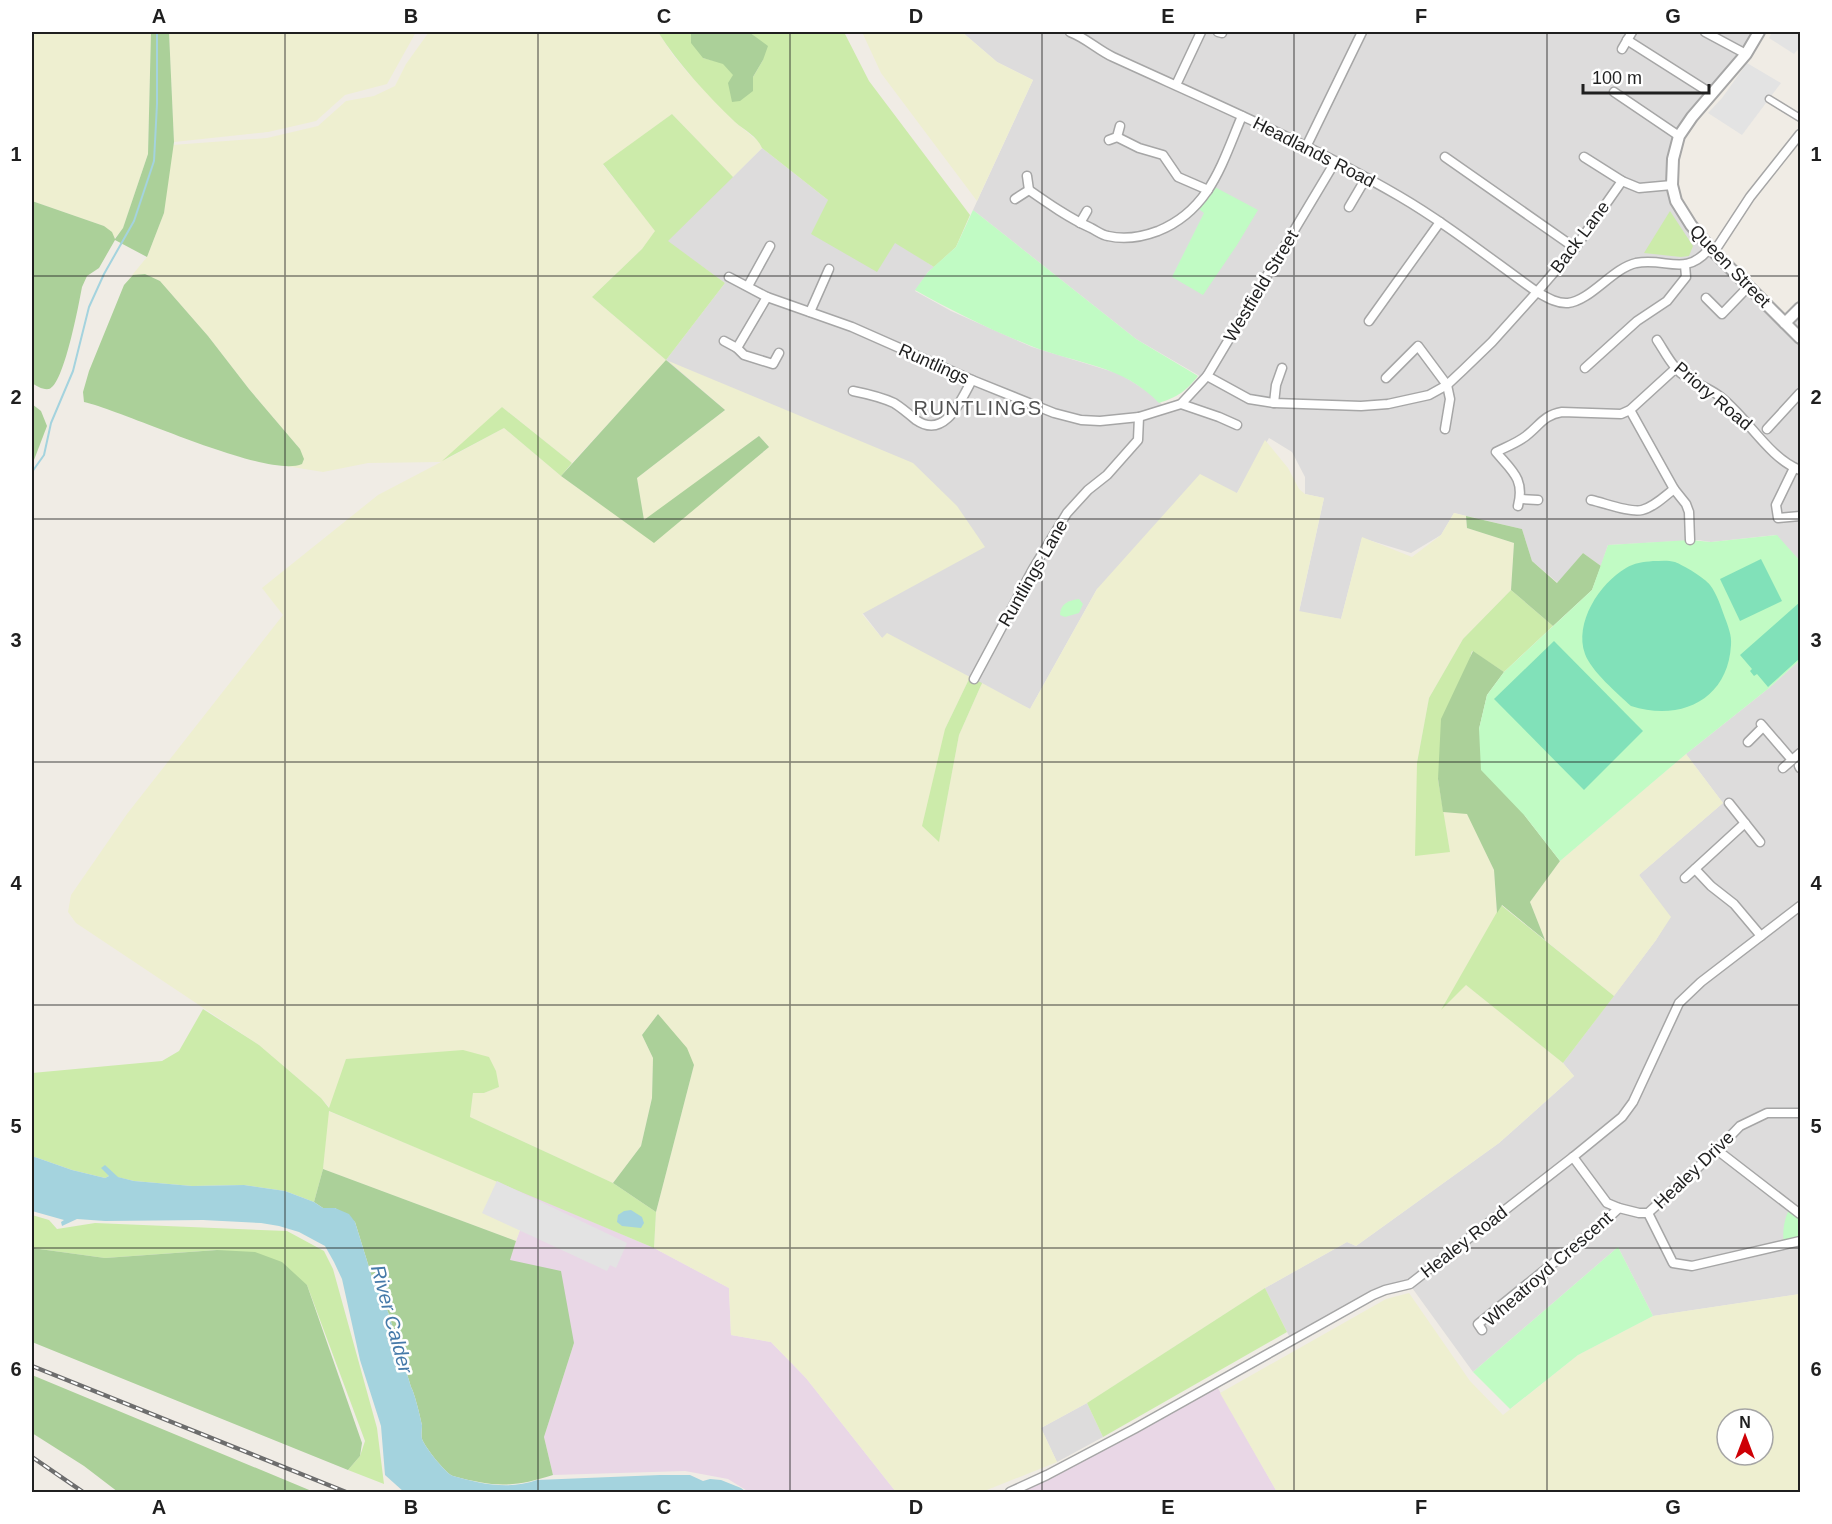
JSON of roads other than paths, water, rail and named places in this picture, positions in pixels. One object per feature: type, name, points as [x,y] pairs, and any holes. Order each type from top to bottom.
[{"type":"street","name":"Headlands Road","points":[[1070,32],[1080,33],[1109,56],[1242,116],[1400,196],[1537,292],[1552,300],[1567,303],[1578,299],[1635,263],[1685,265]]},
{"type":"street","points":[[1176,85],[1201,32]]},
{"type":"street","points":[[1305,147],[1362,32]]},
{"type":"street","points":[[1622,49],[1632,32]]},
{"type":"street","points":[[1709,32],[1746,54]]},
{"type":"street","points":[[1584,157],[1622,181],[1639,188],[1672,185],[1673,159],[1680,136],[1692,117],[1746,54],[1759,32]]},
{"type":"street","points":[[1627,40],[1713,94]]},
{"type":"street","points":[[1614,92],[1680,136]]},
{"type":"street","points":[[1769,99],[1800,118]]},
{"type":"street","points":[[1027,176],[1029,190],[1080,223],[1107,236],[1139,237],[1167,227],[1196,207],[1208,190],[1242,116]]},
{"type":"street","points":[[1120,126],[1113,138],[1163,155],[1178,177],[1208,190]]},
{"type":"street","points":[[1585,368],[1636,321],[1667,301],[1686,277],[1685,265],[1712,250],[1800,134]]},
{"type":"street","points":[[1444,157],[1575,248]]},
{"type":"street","name":"Westfield Street","points":[[1181,404],[1207,376],[1335,162]]},
{"type":"street","points":[[1349,207],[1366,178]]},
{"type":"street","name":"Back Lane","points":[[1207,376],[1250,399],[1274,403],[1345,406],[1388,404],[1429,395],[1447,385],[1492,342],[1575,248],[1622,181]]},
{"type":"street","name":"Queen Street","points":[[1672,185],[1676,201],[1685,218],[1712,250],[1800,338]]},
{"type":"street","points":[[1015,199],[1029,190]]},
{"type":"street","points":[[1080,223],[1087,211]]},
{"type":"street","points":[[1369,321],[1440,222]]},
{"type":"street","points":[[748,286],[770,246]]},
{"type":"street","points":[[810,312],[829,269]]},
{"type":"street","name":"Runtlings","points":[[729,277],[767,297],[852,327],[1053,413],[1081,420],[1100,421],[1139,417],[1181,404]]},
{"type":"street","points":[[1706,298],[1722,314],[1749,286]]},
{"type":"street","points":[[737,348],[767,297]]},
{"type":"street","points":[[1785,323],[1800,308]]},
{"type":"street","name":"Priory Road","points":[[1657,340],[1676,368],[1735,410],[1779,456],[1797,469]]},
{"type":"street","points":[[724,341],[744,355],[773,364],[780,374]]},
{"type":"street","points":[[1386,378],[1418,346],[1447,385],[1450,399],[1445,429]]},
{"type":"street","points":[[773,364],[779,353]]},
{"type":"street","points":[[1274,403],[1276,385],[1282,368]]},
{"type":"street","points":[[1538,500],[1519,502],[1520,484],[1517,477],[1496,452],[1526,436],[1548,416],[1555,413],[1621,414],[1630,410],[1676,368]]},
{"type":"street","points":[[853,391],[875,395],[894,403],[917,420],[938,425],[957,409],[972,380]]},
{"type":"street","points":[[1767,429],[1800,393]]},
{"type":"street","points":[[1181,404],[1238,425]]},
{"type":"street","points":[[1630,410],[1674,489],[1686,504],[1689,512],[1690,540]]},
{"type":"street","name":"Runtlings Lane","points":[[974,679],[1050,538],[1067,513],[1138,440],[1139,417]]},
{"type":"street","points":[[1797,469],[1776,505],[1778,518],[1800,516]]},
{"type":"street","points":[[1591,500],[1609,500],[1632,511],[1640,511],[1674,489]]},
{"type":"street","points":[[1748,742],[1762,725],[1797,765]]},
{"type":"street","points":[[1797,765],[1800,753]]},
{"type":"street","points":[[1783,768],[1797,765]]},
{"type":"street","points":[[1729,803],[1760,842]]},
{"type":"street","points":[[1685,878],[1745,823]]},
{"type":"street","points":[[1695,869],[1711,886],[1734,904],[1761,936]]},
{"type":"street","name":"Healey Road","points":[[1010,1492],[1040,1479],[1134,1429],[1373,1295],[1410,1284],[1573,1158],[1622,1117],[1633,1102],[1679,1004],[1701,982],[1800,906]]},
{"type":"street","name":"Healey Drive","points":[[1619,1208],[1648,1213],[1740,1126],[1767,1113],[1800,1113]]},
{"type":"street","points":[[1717,1150],[1800,1214]]},
{"type":"street","points":[[1573,1158],[1607,1203],[1619,1208]]},
{"type":"street","name":"Wheatroyd Crescent","points":[[1482,1330],[1478,1324],[1619,1208]]},
{"type":"street","points":[[1648,1213],[1673,1263],[1680,1265],[1692,1266],[1800,1241]]},
{"type":"water","name":"River Calder","points":[[32,1156],[72,1170],[105,1178],[109,1176],[101,1168],[105,1165],[118,1177],[134,1181],[192,1186],[244,1185],[285,1191],[314,1202],[323,1208],[335,1208],[349,1214],[355,1222],[372,1277],[388,1312],[417,1405],[422,1425],[422,1439],[445,1470],[453,1476],[484,1483],[516,1485],[537,1480],[690,1475],[703,1481],[721,1480],[746,1492],[404,1492],[385,1475],[381,1426],[360,1360],[342,1279],[325,1246],[299,1232],[261,1223],[77,1219],[62,1226],[61,1222],[64,1220],[32,1211]]},
{"type":"water","points":[[631,1210],[642,1217],[644,1223],[641,1228],[622,1226],[617,1222],[618,1215]]},
{"type":"waterway","points":[[32,472],[44,455],[51,423],[73,371],[89,307],[104,274],[134,221],[154,161],[157,32]]},
{"type":"railway","points":[[32,1366],[346,1492]]},
{"type":"railway","points":[[32,1457],[83,1492]]},
{"type":"district","name":"RUNTLINGS","points":[[978,408]]}]
